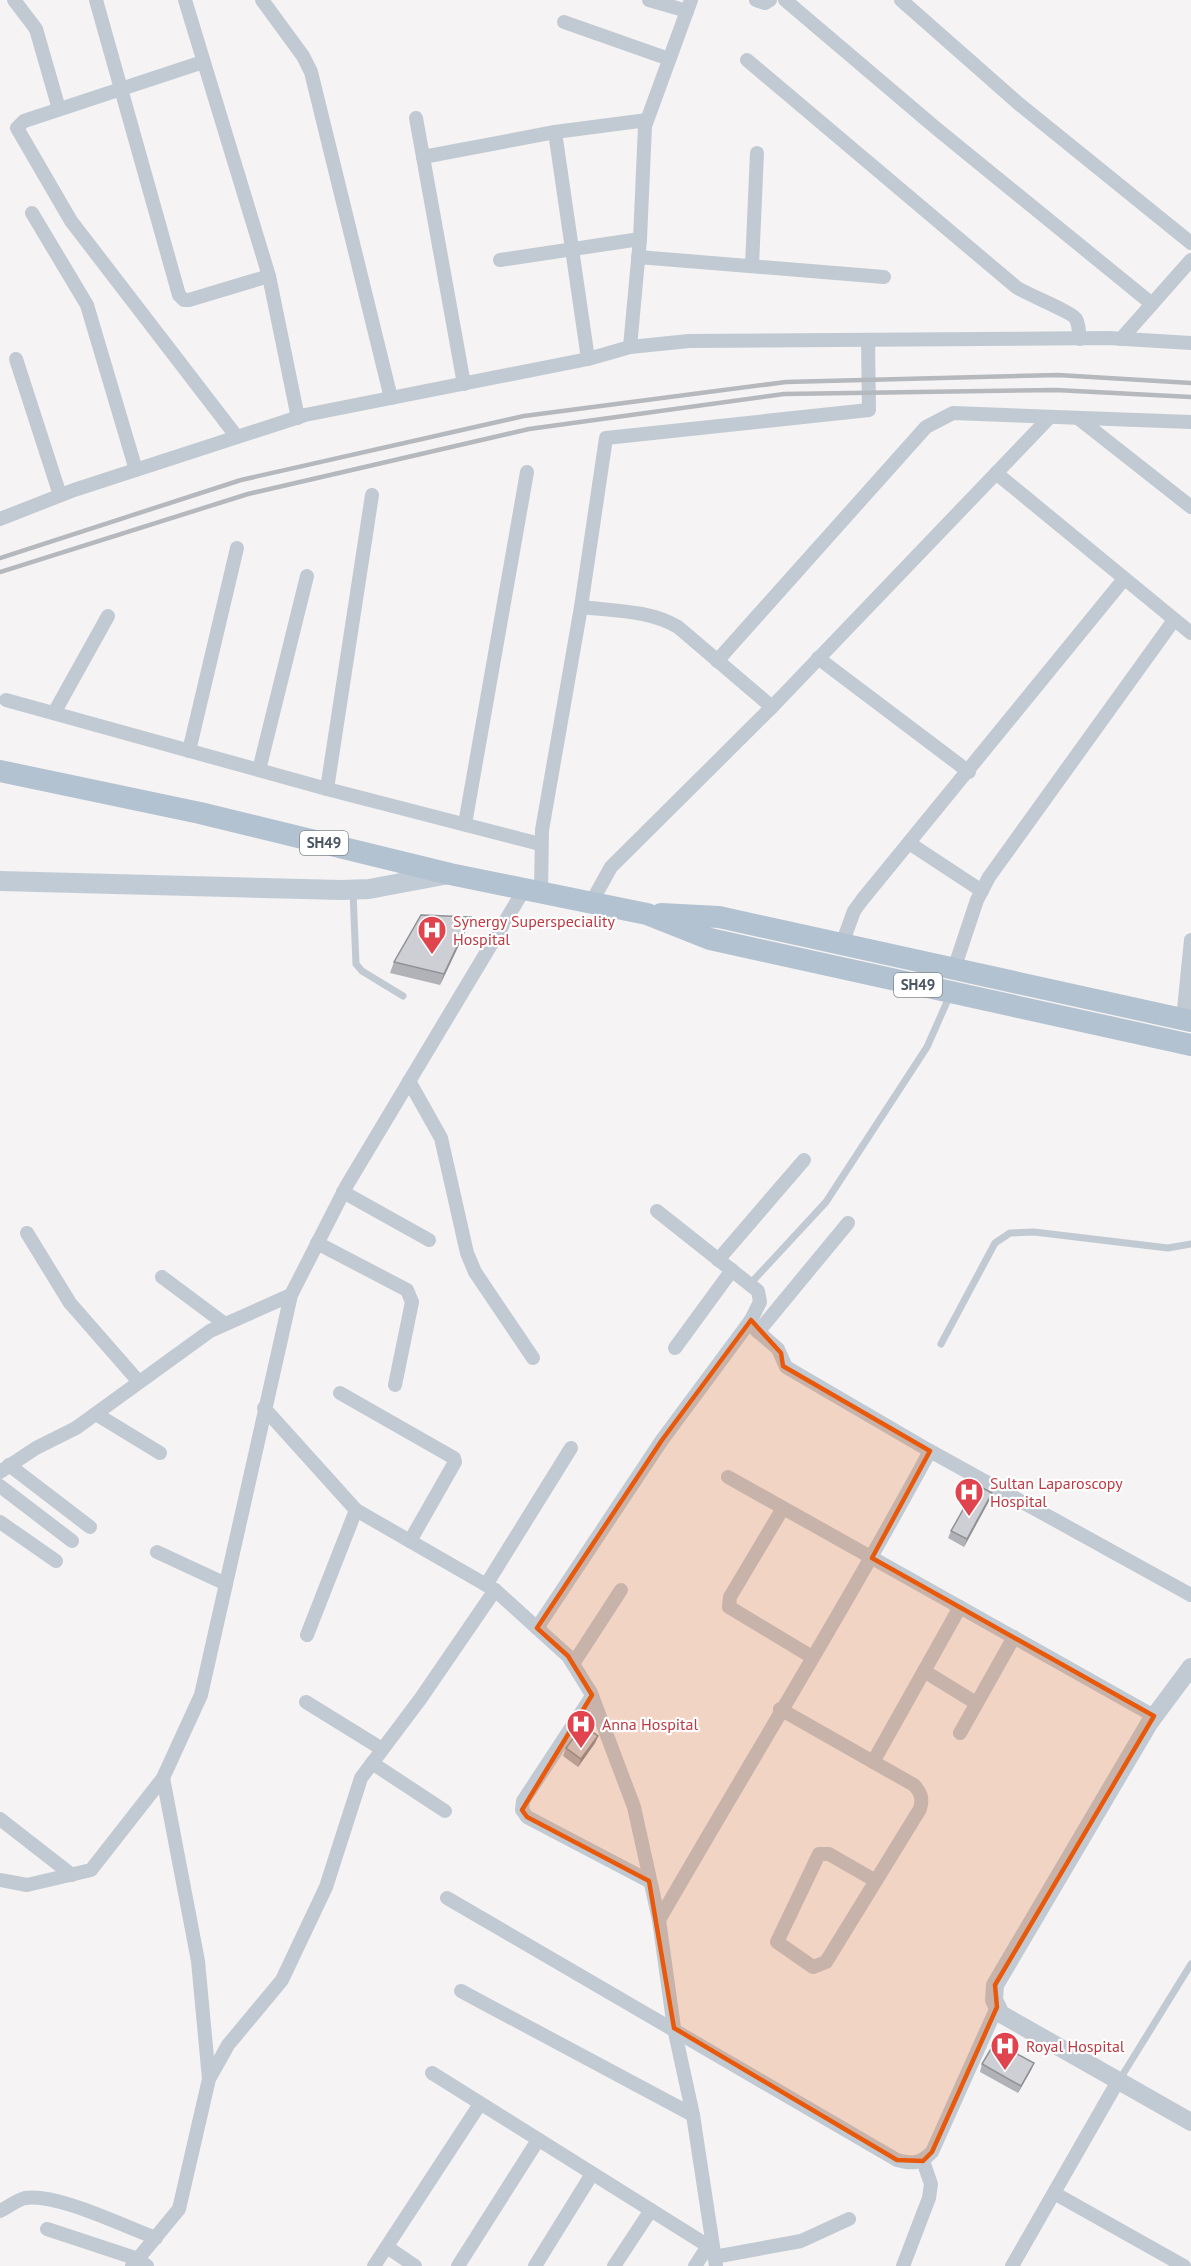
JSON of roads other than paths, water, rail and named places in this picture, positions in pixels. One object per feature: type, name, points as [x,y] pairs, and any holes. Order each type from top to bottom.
[{"type":"main road","name":"SH49","points":[[0,771],[200,813],[450,874],[647,914],[719,917],[1187,1020]]},
{"type":"main road","points":[[0,881],[369,890],[450,874]]},
{"type":"main road","name":"SH49","points":[[647,914],[710,939],[1191,1045]]},
{"type":"street","points":[[14,0],[36,29],[59,109]]},
{"type":"street","points":[[96,0],[178,295],[184,300],[189,300],[269,276]]},
{"type":"street","points":[[185,0],[269,276],[298,418]]},
{"type":"street","points":[[262,0],[303,56],[311,72],[391,398]]},
{"type":"street","points":[[630,346],[640,239],[646,120],[689,6],[649,0]]},
{"type":"street","points":[[756,0],[765,3],[770,0]]},
{"type":"street","points":[[785,0],[937,129],[1152,304]]},
{"type":"street","points":[[901,0],[1019,104],[1191,243]]},
{"type":"street","points":[[564,22],[669,59]]},
{"type":"street","points":[[747,60],[1016,287],[1030,297],[1071,313],[1077,321],[1080,339]]},
{"type":"street","points":[[203,62],[24,121],[17,129],[71,221],[237,437]]},
{"type":"street","points":[[416,118],[464,384]]},
{"type":"street","points":[[423,157],[555,132],[646,120]]},
{"type":"street","points":[[555,132],[588,359]]},
{"type":"street","points":[[752,266],[757,153]]},
{"type":"street","points":[[32,213],[87,305],[136,470]]},
{"type":"street","points":[[500,260],[640,239]]},
{"type":"street","points":[[638,257],[884,277]]},
{"type":"street","points":[[1121,339],[1191,260]]},
{"type":"street","points":[[0,519],[60,495],[298,418],[588,359],[630,346],[689,341],[1080,339],[1121,339],[1191,344]]},
{"type":"street","points":[[0,1880],[27,1886],[91,1870],[163,1778],[201,1695],[291,1294],[343,1192],[409,1081],[533,890],[581,607],[606,438],[869,411],[868,340]]},
{"type":"street","points":[[16,359],[60,495]]},
{"type":"street","points":[[717,661],[926,427],[953,413],[1191,422]]},
{"type":"street","points":[[591,903],[611,867],[772,707],[1050,417]]},
{"type":"street","points":[[1078,418],[1191,507]]},
{"type":"street","points":[[465,824],[527,472]]},
{"type":"street","points":[[996,473],[1191,633]]},
{"type":"street","points":[[327,789],[372,495]]},
{"type":"street","points":[[189,750],[237,548]]},
{"type":"street","points":[[259,770],[307,576]]},
{"type":"street","points":[[842,944],[858,905],[969,772],[1124,579]]},
{"type":"street","points":[[581,607],[651,615],[665,620],[678,627],[772,707]]},
{"type":"street","points":[[54,713],[108,616]]},
{"type":"street","points":[[954,969],[989,877],[1174,620]]},
{"type":"street","points":[[818,658],[969,772]]},
{"type":"street","points":[[6,700],[327,789],[540,844]]},
{"type":"street","points":[[909,843],[982,891]]},
{"type":"street","points":[[1187,1020],[1191,940]]},
{"type":"street","points":[[409,1081],[441,1138],[467,1253],[475,1272],[533,1358]]},
{"type":"street","points":[[718,1260],[804,1160]]},
{"type":"street","points":[[343,1192],[429,1240]]},
{"type":"street","points":[[657,1211],[750,1284],[761,1297],[755,1326]]},
{"type":"street","points":[[537,1628],[662,1440],[755,1326],[848,1223]]},
{"type":"street","points":[[27,1233],[70,1303],[139,1382]]},
{"type":"street","points":[[317,1243],[407,1290],[411,1296],[412,1302],[395,1385]]},
{"type":"street","points":[[675,1348],[732,1270]]},
{"type":"street","points":[[162,1277],[225,1324]]},
{"type":"street","points":[[90,1527],[5,1468],[36,1448],[76,1428],[210,1331],[291,1294]]},
{"type":"street","points":[[755,1326],[778,1348],[786,1367],[930,1451],[1191,1595]]},
{"type":"street","points":[[340,1393],[454,1458],[454,1468],[410,1541]]},
{"type":"street","points":[[264,1408],[356,1510],[491,1588],[537,1628],[573,1664],[592,1696],[634,1807],[659,1920],[674,2028],[693,2115],[713,2255]]},
{"type":"street","points":[[96,1414],[160,1453]]},
{"type":"street","points":[[47,2229],[139,2264],[179,2209],[209,2079],[228,2045],[282,1980],[326,1887],[361,1778],[491,1588],[571,1448]]},
{"type":"street","points":[[659,1920],[780,1709],[872,1558],[930,1451]]},
{"type":"street","points":[[728,1477],[1154,1716]]},
{"type":"street","points":[[0,1486],[72,1541]]},
{"type":"street","points":[[783,1508],[730,1598],[729,1606],[733,1611],[812,1657]]},
{"type":"street","points":[[308,1635],[356,1510]]},
{"type":"street","points":[[0,1522],[56,1561]]},
{"type":"street","points":[[157,1552],[226,1584]]},
{"type":"street","points":[[573,1664],[621,1590]]},
{"type":"street","points":[[873,1762],[960,1607]]},
{"type":"street","points":[[960,1733],[1014,1637]]},
{"type":"street","points":[[1191,1667],[1154,1716],[995,1985],[994,2000],[1001,2014],[1191,2122]]},
{"type":"street","points":[[924,1671],[976,1703]]},
{"type":"street","points":[[592,1696],[523,1801],[522,1809],[527,1816],[649,1881]]},
{"type":"street","points":[[306,1702],[382,1749]]},
{"type":"street","points":[[780,1709],[914,1785],[921,1792],[922,1801],[920,1809],[876,1881],[826,1962],[820,1967],[813,1967],[777,1942],[819,1854],[829,1854],[876,1881]]},
{"type":"street","points":[[372,1763],[445,1811]]},
{"type":"street","points":[[163,1778],[198,1960],[209,2079]]},
{"type":"street","points":[[0,1819],[72,1875]]},
{"type":"street","points":[[447,1898],[674,2028],[897,2160],[911,2164],[923,2161],[932,2152],[997,2007]]},
{"type":"street","points":[[461,1991],[693,2115]]},
{"type":"street","points":[[432,2073],[651,2210],[713,2255]]},
{"type":"street","points":[[1012,2266],[1118,2081]]},
{"type":"street","points":[[374,2266],[480,2104]]},
{"type":"street","points":[[458,2266],[538,2140]]},
{"type":"street","points":[[903,2266],[929,2198],[931,2184],[923,2161]]},
{"type":"street","points":[[536,2266],[592,2174]]},
{"type":"street","points":[[1054,2193],[1184,2266]]},
{"type":"street","points":[[0,2211],[23,2199],[40,2198],[58,2201],[156,2238]]},
{"type":"street","points":[[614,2266],[651,2210]]},
{"type":"street","points":[[694,2266],[713,2255],[801,2241],[849,2219]]},
{"type":"street","points":[[387,2247],[415,2266]]},
{"type":"lane","points":[[353,890],[356,964],[362,971],[403,996]]},
{"type":"lane","points":[[750,1284],[826,1202],[927,1047],[951,993]]},
{"type":"lane","points":[[941,1344],[995,1243],[1010,1233],[1034,1232],[1168,1248],[1191,1244]]},
{"type":"lane","points":[[1118,2081],[1191,1964]]},
{"type":"railway","points":[[0,558],[241,480],[524,416],[786,382],[1058,375],[1191,383]]},
{"type":"railway","points":[[0,572],[248,494],[529,429],[784,394],[1056,390],[1191,397]]},
{"type":"place","name":"Synergy Superspeciality Hospital","points":[[432,956]]},
{"type":"place","name":"Sultan Laparoscopy Hospital","points":[[969,1518]]},
{"type":"place","name":"Anna Hospital","points":[[581,1750]]},
{"type":"place","name":"Royal Hospital","points":[[1005,2072]]}]
